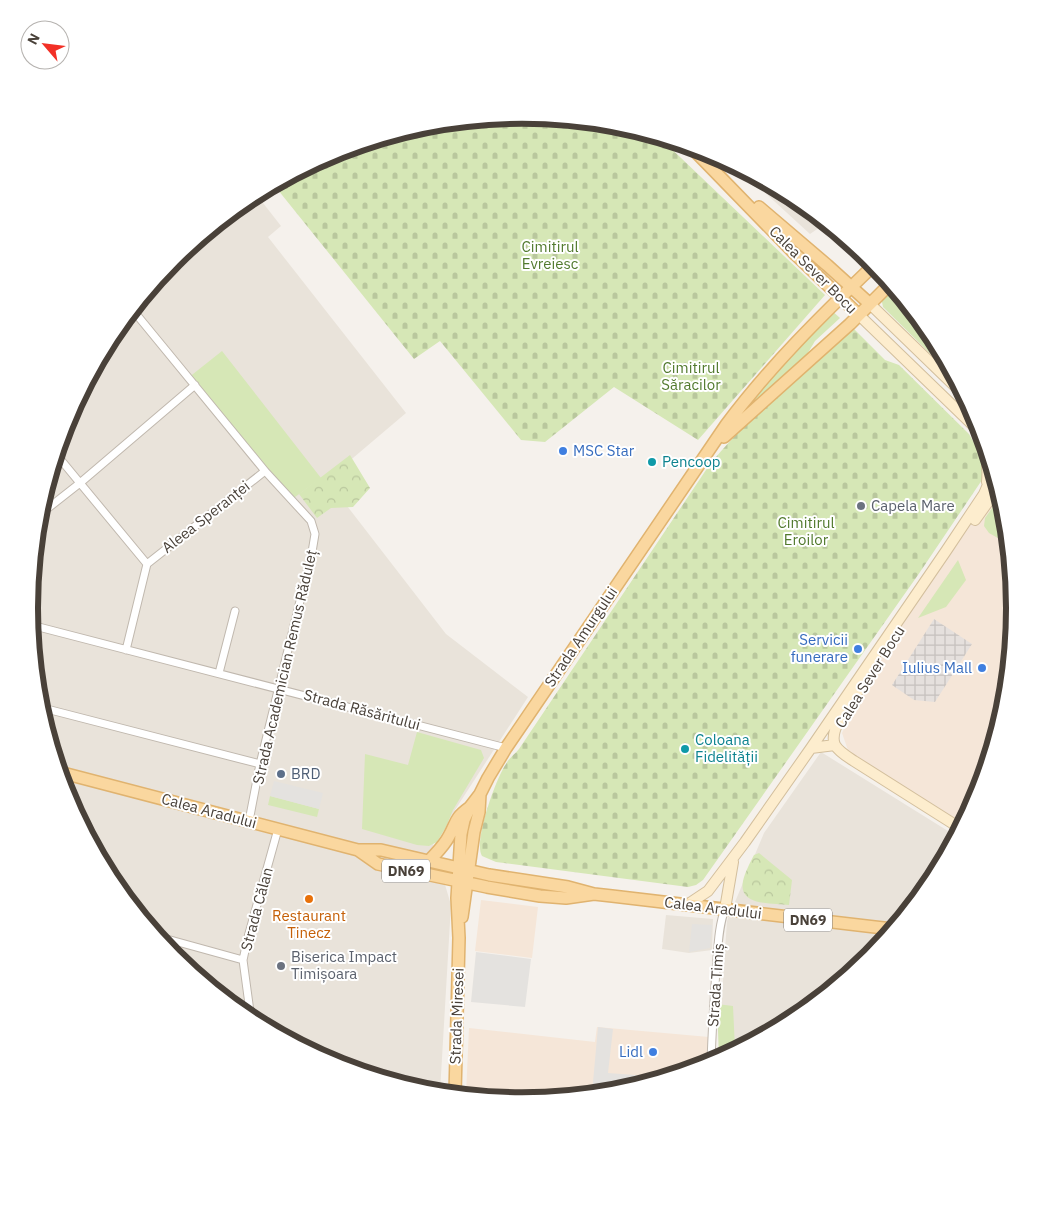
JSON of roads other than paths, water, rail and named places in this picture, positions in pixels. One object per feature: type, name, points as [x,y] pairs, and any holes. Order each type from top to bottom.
[{"type":"main road","name":"Calea Sever Bocu","points":[[702,158],[840,298],[969,421]]},
{"type":"main road","name":"Calea Sever Bocu","points":[[711,167],[870,304],[949,381]]},
{"type":"main road","name":"Strada Amurgului","points":[[464,869],[462,834],[464,820],[506,748],[686,482],[751,394],[795,343],[869,270]]},
{"type":"main road","name":"Strada Amurgului","points":[[686,482],[724,438],[885,289]]},
{"type":"main road","points":[[986,490],[987,475]]},
{"type":"main road","name":"Calea Sever Bocu","points":[[687,904],[708,891],[812,748],[946,551],[989,482]]},
{"type":"main road","name":"Calea Sever Bocu","points":[[955,825],[841,752],[835,745],[834,736],[839,720],[992,496]]},
{"type":"main road","points":[[812,748],[835,745]]},
{"type":"main road","name":"Calea Aradului","points":[[67,774],[358,850],[381,850],[531,882],[568,886],[594,894],[884,928]]},
{"type":"main road","name":"Strada Amurgului","points":[[464,869],[480,794]]},
{"type":"main road","points":[[429,861],[444,846],[457,816],[470,807]]},
{"type":"main road","name":"Calea Aradului","points":[[358,850],[378,864],[463,883],[540,896],[566,898],[594,894]]},
{"type":"main road","points":[[724,909],[736,854]]},
{"type":"main road","name":"Strada Miresei","points":[[455,1087],[459,938],[464,869]]},
{"type":"street","name":"Strada Academician Remus Răduleț","points":[[137,315],[265,471],[311,521],[315,534],[260,764],[249,821]]},
{"type":"street","points":[[48,508],[195,385]]},
{"type":"street","points":[[61,460],[147,564],[126,650]]},
{"type":"street","name":"Aleea Speranței","points":[[147,564],[265,471]]},
{"type":"street","points":[[219,673],[235,612]]},
{"type":"street","name":"Strada Răsăritului","points":[[39,628],[506,748]]},
{"type":"street","points":[[49,710],[260,764]]},
{"type":"street","name":"Strada Călan","points":[[249,1007],[243,960],[278,829]]},
{"type":"street","name":"Strada Timiș","points":[[711,1053],[717,953],[724,909]]},
{"type":"street","points":[[170,940],[243,960]]},
{"type":"place","name":"MSC Star","points":[[563,451]]},
{"type":"place","name":"Pencoop","points":[[652,462]]},
{"type":"place","name":"Capela Mare","points":[[861,506]]},
{"type":"place","name":"Servicii funerare","points":[[858,649]]},
{"type":"place","name":"Iulius Mall","points":[[982,668]]},
{"type":"place","name":"Coloana Fidelității","points":[[685,749]]},
{"type":"place","name":"BRD","points":[[281,774]]},
{"type":"place","name":"Restaurant Tinecz","points":[[309,899]]},
{"type":"place","name":"Biserica Impact Timișoara","points":[[281,966]]},
{"type":"place","name":"Lidl","points":[[653,1052]]},
{"type":"park label","name":"Cimitirul Evreiesc","points":[[550,256]]},
{"type":"park label","name":"Cimitirul Săracilor","points":[[691,376]]},
{"type":"park label","name":"Cimitirul Eroilor","points":[[806,532]]}]
